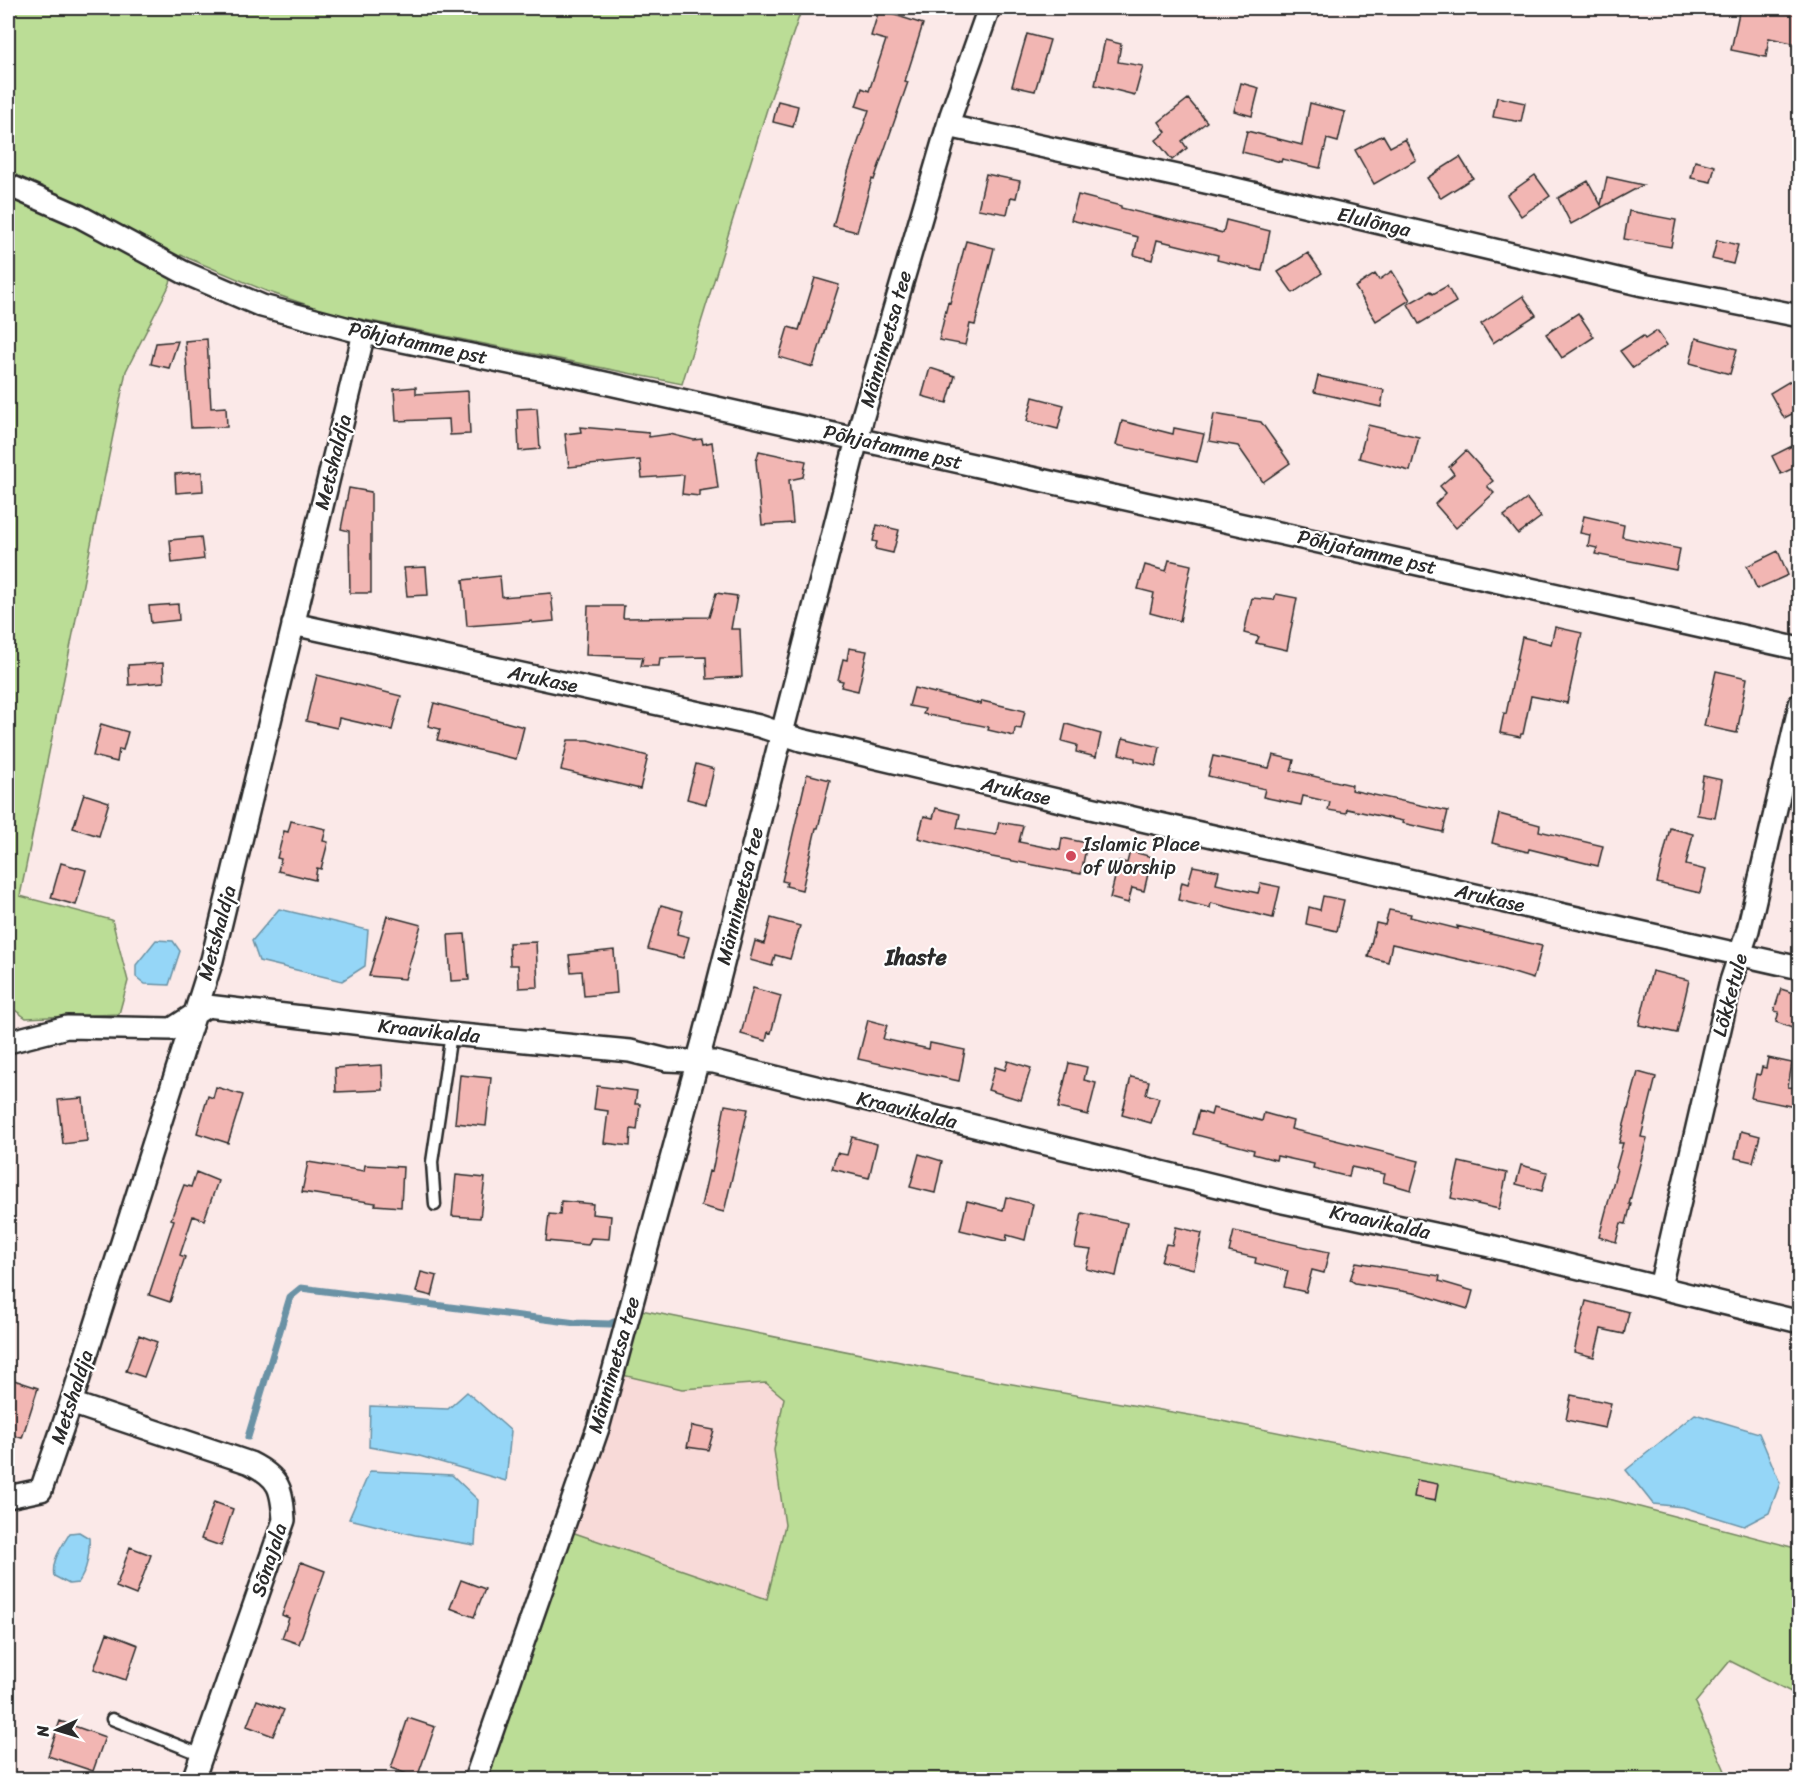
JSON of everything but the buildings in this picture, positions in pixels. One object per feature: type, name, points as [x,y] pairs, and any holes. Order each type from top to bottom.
[{"type":"street","name":"Männimetsa tee","points":[[475,1779],[598,1428],[698,1061],[858,439],[948,126],[989,8]]},
{"type":"street","name":"Elulõnga","points":[[948,126],[1221,186],[1643,285],[1800,316]]},
{"type":"street","name":"Põhjatamme pst","points":[[8,185],[79,216],[183,272],[262,306],[364,333],[578,377],[1800,649]]},
{"type":"street","name":"Metshaldja","points":[[8,1497],[41,1490],[212,960],[364,333]]},
{"type":"street","name":"Arukase","points":[[292,624],[759,726],[812,742],[1158,824],[1800,968]]},
{"type":"street","name":"Lõkketule","points":[[1660,1287],[1729,993],[1748,930],[1800,704]]},
{"type":"street","name":"Kraavikalda","points":[[8,1042],[67,1027],[172,1029],[207,1006],[451,1034],[630,1051],[667,1060],[714,1062],[1283,1202],[1490,1246],[1800,1322]]},
{"type":"street","name":"Sõnajala","points":[[70,1403],[250,1463],[268,1472],[282,1494],[284,1520],[193,1779]]},
{"type":"lane","points":[[435,1205],[432,1162],[451,1034]]},
{"type":"lane","points":[[112,1719],[202,1755]]},
{"type":"shaded area","points":[[614,1373],[682,1389],[766,1383],[785,1398],[775,1451],[785,1525],[767,1599],[563,1529]]},
{"type":"green space","points":[[8,8],[802,8],[767,109],[682,384],[331,313],[266,291],[181,255],[168,288],[126,371],[20,896],[112,920],[128,981],[119,1014],[26,1018],[8,1005]]},
{"type":"green space","points":[[631,1308],[995,1381],[1212,1419],[1613,1500],[1799,1549],[1799,1693],[1797,1695],[1730,1661],[1695,1703],[1726,1773],[1725,1779],[477,1780],[563,1529],[767,1599],[785,1525],[774,1450],[784,1398],[766,1383],[682,1389],[614,1373]]},
{"type":"water","points":[[279,909],[368,930],[365,966],[342,981],[259,961],[252,941]]},
{"type":"water","points":[[156,940],[173,941],[180,951],[169,985],[145,984],[136,977],[136,965]]},
{"type":"water","points":[[467,1392],[511,1431],[506,1481],[416,1455],[369,1447],[370,1406],[448,1409]]},
{"type":"water","points":[[1695,1414],[1759,1433],[1780,1483],[1769,1513],[1744,1526],[1683,1507],[1653,1504],[1626,1470]]},
{"type":"water","points":[[370,1471],[452,1475],[478,1500],[475,1545],[415,1535],[349,1519]]},
{"type":"water","points":[[79,1532],[89,1538],[87,1562],[78,1583],[69,1584],[54,1576],[53,1570],[58,1554],[70,1533]]},
{"type":"waterway","points":[[248,1437],[290,1297],[301,1288],[576,1323],[610,1324],[614,1322]]},
{"type":"place","name":"Islamic Place of Worship","points":[[1071,856]]},
{"type":"district","name":"Ihaste","points":[[916,957]]}]
